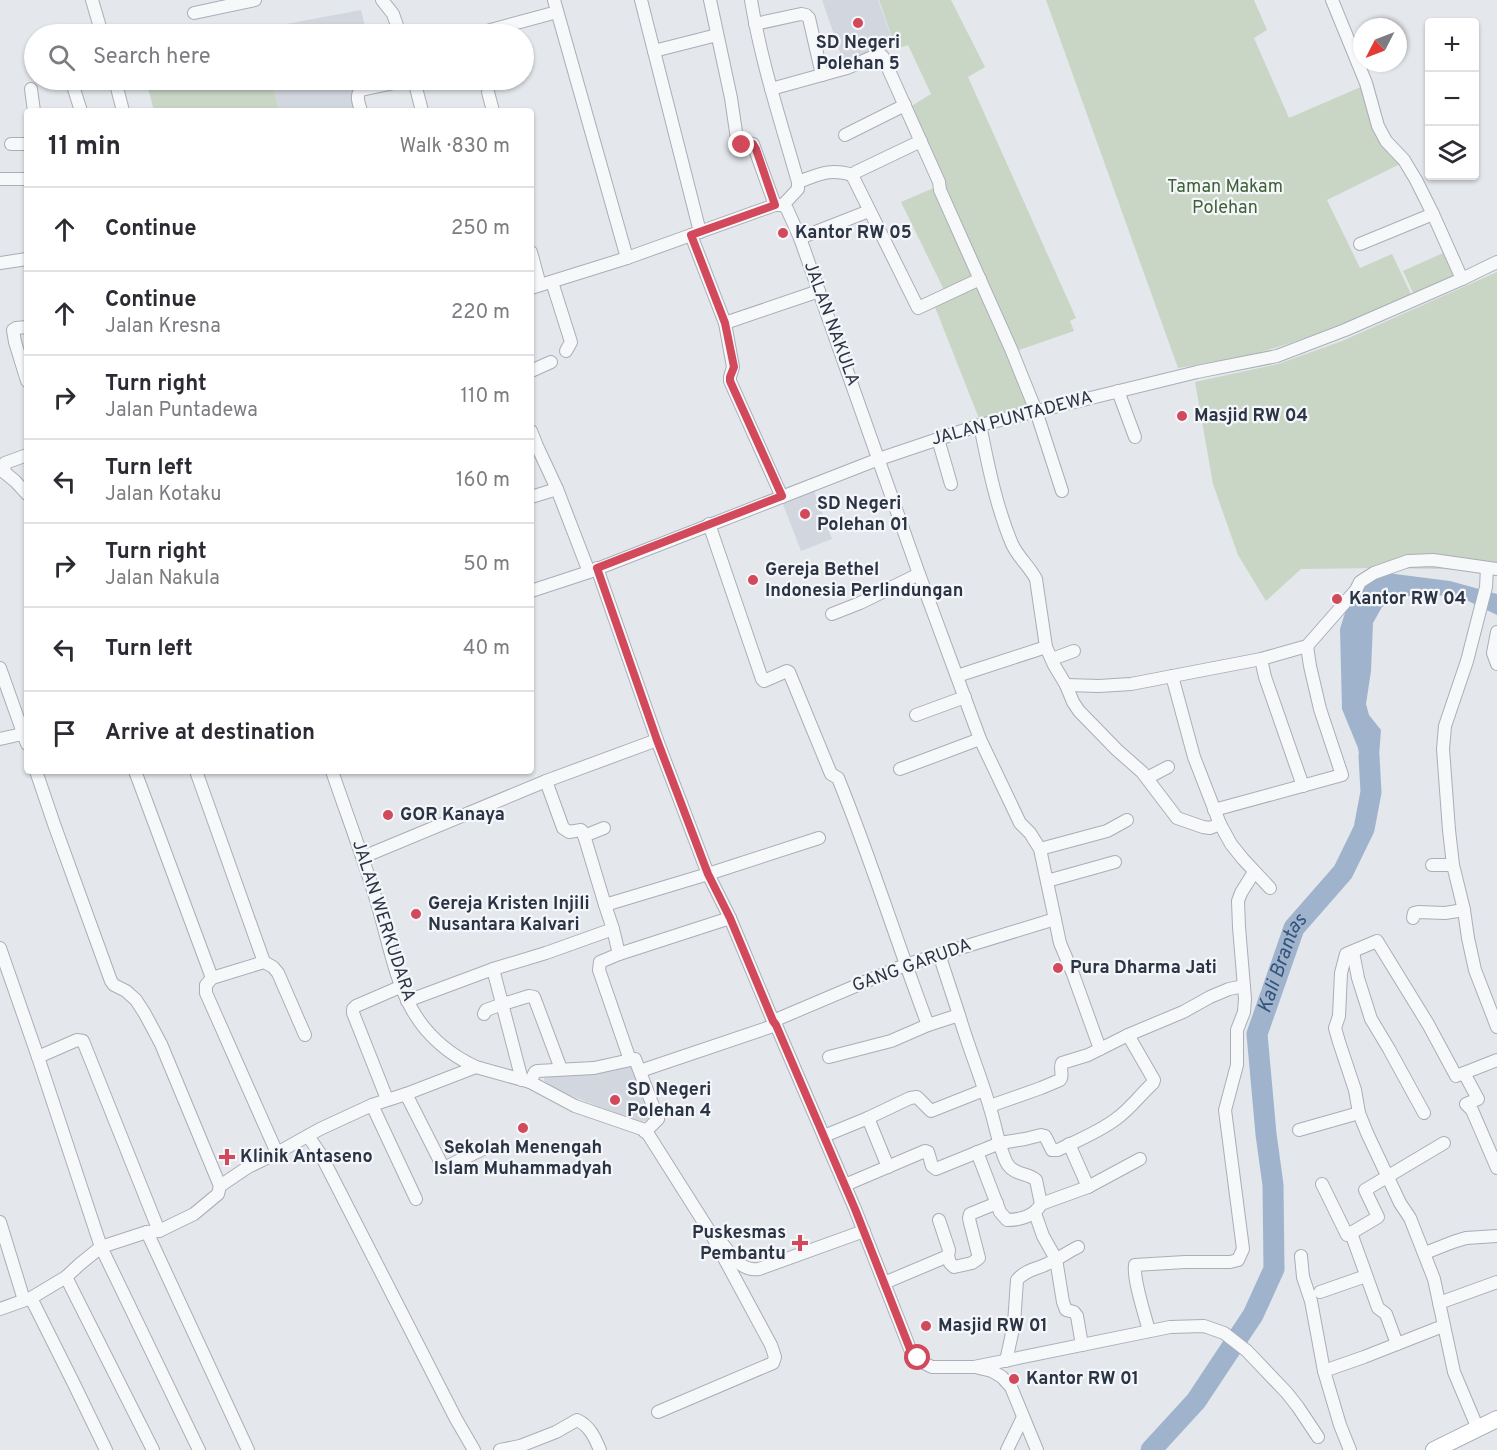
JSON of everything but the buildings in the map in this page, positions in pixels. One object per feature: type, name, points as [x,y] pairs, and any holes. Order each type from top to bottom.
[{"type":"main road","points":[[1434,1450],[1458,1445],[1478,1429],[1497,1419]]},
{"type":"street","points":[[92,0],[99,24]]},
{"type":"street","points":[[194,14],[255,0]]},
{"type":"street","points":[[382,0],[393,14],[396,24]]},
{"type":"street","points":[[641,0],[695,234],[725,323],[734,367],[730,381],[782,496]]},
{"type":"street","points":[[654,51],[717,35],[710,0]]},
{"type":"street","points":[[541,285],[627,258],[779,205],[798,189],[798,182],[771,89],[751,0]]},
{"type":"street","points":[[1332,0],[1366,83],[1378,126],[1386,141],[1404,160],[1416,180],[1462,279]]},
{"type":"street","points":[[504,24],[555,6],[627,258]]},
{"type":"street","points":[[755,24],[801,14],[806,15],[809,18],[822,75]]},
{"type":"street","name":"JALAN NAKULA","points":[[717,35],[731,98],[737,139],[742,145],[753,144],[779,205],[787,209],[800,238],[980,739],[1020,823],[1030,833],[1040,849]]},
{"type":"street","points":[[771,89],[847,68],[877,55],[884,57],[1011,349],[1036,411],[1062,491]]},
{"type":"street","points":[[31,90],[34,108]]},
{"type":"street","points":[[74,90],[80,108]]},
{"type":"street","points":[[118,90],[122,108]]},
{"type":"street","points":[[360,108],[357,98],[361,90]]},
{"type":"street","points":[[417,90],[421,108]]},
{"type":"street","points":[[488,92],[493,108]]},
{"type":"street","points":[[845,135],[905,105]]},
{"type":"street","points":[[921,141],[856,172],[852,177],[918,308],[980,279]]},
{"type":"street","points":[[11,144],[24,144]]},
{"type":"street","points":[[798,182],[824,172],[834,171],[854,175]]},
{"type":"street","points":[[0,179],[24,179]]},
{"type":"street","points":[[800,238],[869,211]]},
{"type":"street","points":[[1360,244],[1433,214]]},
{"type":"street","points":[[0,263],[24,259]]},
{"type":"street","points":[[534,262],[541,285],[571,342],[566,351]]},
{"type":"street","name":"JALAN PUNTADEWA","points":[[534,590],[593,570],[879,459],[980,425],[1118,390],[1277,356],[1345,330],[1497,262]]},
{"type":"street","points":[[725,323],[819,291]]},
{"type":"street","points":[[24,327],[13,330],[24,371]]},
{"type":"street","points":[[534,370],[550,362]]},
{"type":"street","points":[[1118,390],[1135,437]]},
{"type":"street","points":[[980,425],[992,482],[1004,521],[1014,547],[1036,579],[1046,647],[1073,702],[1079,711],[1148,778],[1177,818],[1210,828],[1220,824]]},
{"type":"street","points":[[938,439],[951,484]]},
{"type":"street","points":[[534,447],[557,489],[593,570],[708,874],[730,918],[845,1185],[910,1349],[926,1365],[975,1367],[1149,1331],[1204,1326],[1224,1333],[1247,1351],[1287,1393],[1318,1437]]},
{"type":"street","points":[[24,455],[5,463],[2,473],[15,481],[24,491]]},
{"type":"street","points":[[534,496],[557,489]]},
{"type":"street","points":[[709,524],[762,679],[764,681],[789,672],[831,774],[839,781],[928,1025]]},
{"type":"street","points":[[1066,685],[1131,684],[1261,659],[1308,646],[1356,590],[1360,582],[1374,573],[1408,561],[1433,560],[1492,569],[1467,661],[1444,726],[1443,749],[1453,865],[1464,910],[1474,970],[1497,1027]]},
{"type":"street","points":[[832,614],[919,574]]},
{"type":"street","points":[[1476,629],[1497,632],[1493,653],[1497,664]]},
{"type":"street","points":[[1214,810],[1342,775],[1320,708],[1310,666],[1308,646]]},
{"type":"street","points":[[957,676],[1046,647]]},
{"type":"street","points":[[1052,659],[1074,651]]},
{"type":"street","points":[[1261,659],[1304,786]]},
{"type":"street","points":[[0,668],[24,732]]},
{"type":"street","points":[[1172,676],[1194,757],[1220,824],[1231,844],[1270,888]]},
{"type":"street","points":[[916,714],[965,698]]},
{"type":"street","points":[[0,739],[24,737]]},
{"type":"street","points":[[900,769],[980,739]]},
{"type":"street","points":[[363,857],[546,781],[657,740]]},
{"type":"street","points":[[1148,778],[1168,767]]},
{"type":"street","points":[[0,1309],[28,1299],[66,1277],[101,1248],[153,1232],[194,1214],[218,1194],[220,1186],[161,1044],[136,1000],[126,991],[114,985],[106,969],[37,774]]},
{"type":"street","points":[[136,774],[212,978]]},
{"type":"street","points":[[197,774],[264,962],[278,973],[304,1035]]},
{"type":"street","name":"JALAN WERKUDARA","points":[[333,774],[380,911],[400,987],[414,1015],[427,1032],[458,1057],[476,1067],[526,1081],[575,1106],[645,1132]]},
{"type":"street","points":[[546,781],[563,828],[569,832],[581,830],[584,836],[619,954]]},
{"type":"street","points":[[1100,1048],[1060,943],[1040,849],[1107,831],[1127,820]]},
{"type":"street","points":[[584,836],[604,828]]},
{"type":"street","points":[[605,905],[819,838]]},
{"type":"street","points":[[1047,881],[1115,862]]},
{"type":"street","points":[[1432,865],[1453,865]]},
{"type":"street","points":[[1149,1331],[1135,1265],[1185,1262],[1230,1263],[1238,1260],[1243,1249],[1226,1110],[1237,1065],[1237,1030],[1244,1012],[1245,999],[1238,901],[1254,872]]},
{"type":"street","points":[[1413,918],[1414,913],[1418,912],[1445,913],[1464,910]]},
{"type":"street","points":[[630,1060],[599,970],[600,962],[730,918]]},
{"type":"street","name":"GANG GARUDA","points":[[640,1071],[774,1023],[905,965],[1055,919]]},
{"type":"street","points":[[407,1001],[493,969],[613,929]]},
{"type":"street","points":[[1478,1429],[1454,1372],[1434,1279],[1425,1253],[1359,1113],[1355,1090],[1335,1028],[1339,1016],[1341,973],[1346,954],[1377,941],[1428,1024],[1456,1077],[1497,1060]]},
{"type":"street","points":[[0,948],[101,1248],[199,1450]]},
{"type":"street","points":[[1353,952],[1358,978],[1371,1019],[1424,1113]]},
{"type":"street","points":[[939,954],[990,1106],[1004,1157],[1008,1166],[1014,1171],[1036,1180],[1043,1236],[1056,1259],[1066,1310],[1074,1312],[1077,1316],[1082,1345]]},
{"type":"street","points":[[264,962],[212,978],[206,985],[206,993],[277,1153]]},
{"type":"street","points":[[493,969],[526,1081],[537,1071],[594,1068],[635,1059],[658,1119],[645,1132],[710,1232],[775,1352],[773,1363],[767,1367],[658,1412]]},
{"type":"street","points":[[990,1106],[1057,1082],[1061,1079],[1062,1063],[1088,1054],[1183,1012],[1210,996],[1244,986]]},
{"type":"street","points":[[387,1099],[352,1013],[356,1006],[400,987]]},
{"type":"street","points":[[484,1014],[486,1010],[529,996],[534,997],[561,1069]]},
{"type":"street","points":[[829,1057],[891,1041],[959,1015]]},
{"type":"street","points":[[845,1185],[926,1151],[932,1166],[936,1169],[1000,1143],[1043,1135],[1052,1150],[1058,1150],[1104,1128],[1135,1103],[1154,1080],[1128,1035]]},
{"type":"street","points":[[38,1057],[77,1040],[83,1041],[153,1232],[248,1450]]},
{"type":"street","points":[[220,1186],[248,1167],[372,1105],[476,1067]]},
{"type":"street","points":[[1464,1073],[1478,1099],[1466,1104],[1472,1110],[1497,1168]]},
{"type":"street","points":[[824,1136],[910,1098],[917,1097],[931,1111],[984,1090]]},
{"type":"street","points":[[406,1094],[442,1166],[446,1167],[483,1149]]},
{"type":"street","points":[[372,1105],[416,1198]]},
{"type":"street","points":[[1299,1130],[1359,1113]]},
{"type":"street","points":[[868,1118],[888,1167]]},
{"type":"street","points":[[308,1136],[321,1155],[474,1450]]},
{"type":"street","points":[[1323,1185],[1347,1235],[1378,1217],[1365,1190],[1444,1143]]},
{"type":"street","points":[[1069,1144],[1088,1186]]},
{"type":"street","points":[[977,1152],[1000,1212],[1007,1220],[1038,1209],[1140,1159]]},
{"type":"street","points":[[939,1220],[949,1250],[950,1263],[954,1267],[972,1263],[979,1255],[969,1218],[970,1214],[997,1203]]},
{"type":"street","points":[[0,1222],[28,1299],[74,1384],[106,1450]]},
{"type":"street","points":[[710,1232],[740,1264],[753,1270],[864,1231]]},
{"type":"street","points":[[1350,1233],[1378,1308],[1386,1314],[1397,1344]]},
{"type":"street","points":[[1425,1253],[1466,1238],[1497,1236]]},
{"type":"street","points":[[1006,1361],[1014,1324],[1017,1280],[1027,1271],[1049,1263],[1078,1247]]},
{"type":"street","points":[[884,1283],[948,1256]]},
{"type":"street","points":[[1301,1256],[1303,1277],[1311,1301],[1324,1371],[1350,1450]]},
{"type":"street","points":[[1320,1293],[1366,1276]]},
{"type":"street","points":[[66,1277],[153,1450]]},
{"type":"street","points":[[1439,1304],[1497,1282]]},
{"type":"street","points":[[1324,1371],[1443,1326]]},
{"type":"street","points":[[975,1367],[992,1371],[1002,1377],[1011,1387],[1037,1450]]},
{"type":"street","points":[[1007,1450],[1023,1417]]},
{"type":"street","points":[[500,1450],[520,1446],[556,1432],[577,1420],[588,1428],[600,1450]]},
{"type":"shaded area","name":"SD Negeri Polehan 5","points":[[822,0],[878,0],[895,47],[845,66]]},
{"type":"shaded area","points":[[361,10],[364,24],[287,24]]},
{"type":"shaded area","points":[[274,90],[352,90],[357,108],[278,108]]},
{"type":"shaded area","name":"SD Negeri Polehan 01","points":[[814,491],[832,539],[801,551],[783,504]]},
{"type":"shaded area","name":"SD Negeri Polehan 4","points":[[634,1062],[656,1116],[640,1123],[559,1091],[544,1081],[545,1073]]},
{"type":"green space","points":[[879,0],[951,0],[985,67],[968,77],[1076,318],[1070,321],[1074,331],[1010,353],[1032,406],[980,421],[933,302],[946,294],[901,202],[943,184],[910,107],[931,94],[908,45],[896,49]]},
{"type":"green space","name":"Taman Makam Polehan","points":[[1046,0],[1254,0],[1267,30],[1254,38],[1289,118],[1363,86],[1400,164],[1327,200],[1360,268],[1392,254],[1412,296],[1282,346],[1237,358],[1178,368]]},
{"type":"green space","points":[[149,90],[274,90],[278,108],[153,108]]},
{"type":"green space","points":[[1443,253],[1454,277],[1414,295],[1403,271]]},
{"type":"green space","points":[[1497,272],[1497,570],[1301,569],[1266,601],[1238,555],[1213,484],[1195,382],[1278,364],[1342,341]]},
{"type":"water","points":[[1387,573],[1450,581],[1497,594],[1497,615],[1464,599],[1423,593],[1395,599],[1382,607],[1373,623],[1371,671],[1366,704],[1369,715],[1381,730],[1377,783],[1364,784],[1358,748],[1342,709],[1340,629],[1349,600],[1362,585]]},
{"type":"waterway","name":"Kali Brantas","points":[[1151,1450],[1196,1401],[1253,1315],[1274,1269],[1273,1185],[1257,1034],[1294,928],[1343,872],[1364,829],[1371,792],[1369,756]]},
{"type":"place","name":"SD Negeri Polehan 5","points":[[858,23]]},
{"type":"place","name":"Kantor RW 05","points":[[783,233]]},
{"type":"place","name":"Masjid RW 04","points":[[1182,416]]},
{"type":"place","name":"SD Negeri Polehan 01","points":[[805,514]]},
{"type":"place","name":"Gereja Bethel Indonesia Perlindungan","points":[[753,580]]},
{"type":"place","name":"Kantor RW 04","points":[[1337,599]]},
{"type":"place","name":"GOR Kanaya","points":[[388,815]]},
{"type":"place","name":"Gereja Kristen Injili Nusantara Kalvari","points":[[416,914]]},
{"type":"place","name":"Pura Dharma Jati","points":[[1058,968]]},
{"type":"place","name":"SD Negeri Polehan 4","points":[[615,1100]]},
{"type":"place","name":"Sekolah Menengah Islam Muhammadyah","points":[[523,1128]]},
{"type":"place","name":"Klinik Antaseno","points":[[227,1157]]},
{"type":"place","name":"Puskesmas Pembantu","points":[[800,1243]]},
{"type":"place","name":"Masjid RW 01","points":[[926,1326]]},
{"type":"place","name":"Kantor RW 01","points":[[1014,1379]]},
{"type":"route","points":[[742,145],[753,144],[756,149],[775,205],[691,235],[725,323],[734,367],[730,381],[782,496],[597,568],[657,740],[708,874],[730,918],[855,1209],[910,1349],[918,1358]]}]
